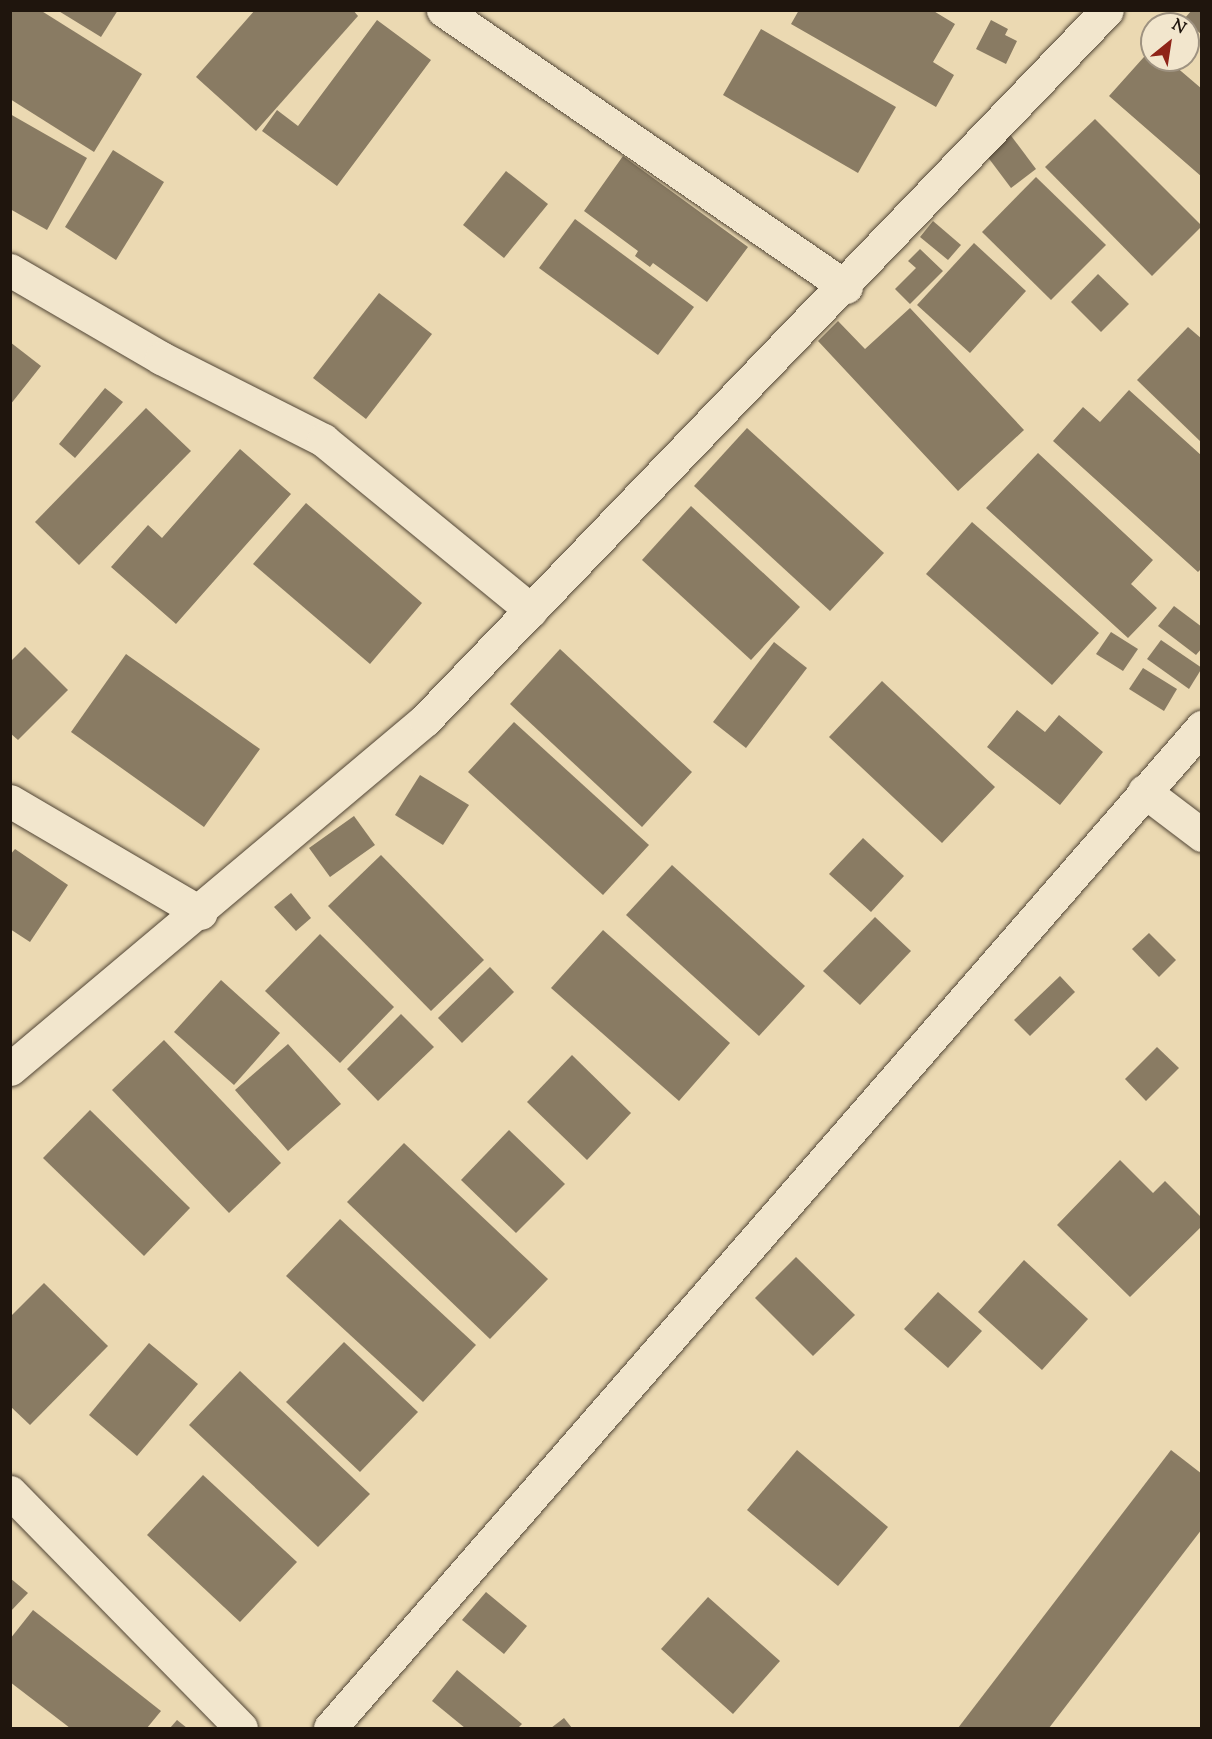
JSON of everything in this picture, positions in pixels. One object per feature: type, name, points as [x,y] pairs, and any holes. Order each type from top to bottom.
[{"type":"street","points":[[443,10],[846,287]]},
{"type":"street","points":[[10,1069],[201,913],[425,720],[846,287],[1107,10]]},
{"type":"street","points":[[10,270],[161,358],[323,440],[531,610]]},
{"type":"street","points":[[330,1728],[1202,727]]},
{"type":"street","points":[[1144,791],[1202,835]]},
{"type":"street","points":[[10,801],[201,913]]},
{"type":"street","points":[[10,1492],[241,1728]]},
{"type":"building","points":[[12,10],[40,10],[142,74],[94,152],[10,99]]},
{"type":"building","points":[[57,10],[118,10],[101,37]]},
{"type":"building","points":[[255,10],[353,10],[358,16],[256,131],[196,77]]},
{"type":"building","points":[[799,10],[932,10],[955,24],[933,62],[954,75],[936,107],[791,24]]},
{"type":"building","points":[[1202,10],[1202,35],[1200,33],[1200,12],[1190,12]]},
{"type":"building","points":[[377,20],[431,60],[337,186],[262,131],[277,110],[298,126]]},
{"type":"building","points":[[991,20],[1008,29],[1005,35],[1017,41],[1006,64],[976,49]]},
{"type":"building","points":[[761,29],[896,107],[858,173],[723,95]]},
{"type":"building","points":[[1140,61],[1140,72],[1182,72],[1202,89],[1202,177],[1109,96]]},
{"type":"building","points":[[10,114],[87,158],[47,230],[10,209]]},
{"type":"building","points":[[1095,119],[1202,226],[1152,276],[1045,167]]},
{"type":"building","points":[[1006,129],[1036,169],[1011,188],[981,148]]},
{"type":"building","points":[[113,150],[164,182],[116,260],[65,227]]},
{"type":"building","points":[[623,156],[748,247],[707,302],[653,263],[650,267],[635,256],[638,251],[584,211]]},
{"type":"building","points":[[506,171],[548,204],[504,258],[463,225]]},
{"type":"building","points":[[1036,177],[1106,245],[1051,300],[982,232]]},
{"type":"building","points":[[575,219],[694,307],[658,355],[539,268]]},
{"type":"building","points":[[933,221],[961,245],[948,260],[920,237]]},
{"type":"building","points":[[974,243],[1026,291],[970,353],[917,305]]},
{"type":"building","points":[[920,249],[943,271],[910,304],[895,289],[916,268],[908,261]]},
{"type":"building","points":[[1098,274],[1129,304],[1101,332],[1071,302]]},
{"type":"building","points":[[379,293],[432,334],[366,419],[313,378]]},
{"type":"building","points":[[910,308],[1024,430],[958,491],[818,341],[838,321],[865,349]]},
{"type":"building","points":[[1188,327],[1202,339],[1202,443],[1137,380]]},
{"type":"building","points":[[10,342],[41,366],[10,405]]},
{"type":"building","points":[[105,388],[123,402],[75,458],[59,444]]},
{"type":"building","points":[[1129,390],[1202,456],[1202,568],[1198,572],[1053,441],[1083,407],[1100,422]]},
{"type":"building","points":[[146,408],[191,451],[79,565],[35,522]]},
{"type":"building","points":[[747,428],[884,553],[830,611],[694,486]]},
{"type":"building","points":[[240,449],[291,494],[176,624],[111,567],[148,525],[162,538]]},
{"type":"building","points":[[1038,453],[1153,560],[1131,584],[1157,608],[1128,638],[986,508]]},
{"type":"building","points":[[306,503],[422,603],[370,664],[253,564]]},
{"type":"building","points":[[691,506],[800,607],[751,660],[642,560]]},
{"type":"building","points":[[972,522],[1099,633],[1052,685],[926,574]]},
{"type":"building","points":[[1174,606],[1202,627],[1202,648],[1196,655],[1158,626]]},
{"type":"building","points":[[1111,632],[1138,649],[1123,671],[1096,654]]},
{"type":"building","points":[[1161,640],[1202,668],[1189,689],[1147,659]]},
{"type":"building","points":[[774,642],[807,668],[746,748],[713,722]]},
{"type":"building","points":[[25,647],[68,690],[18,740],[10,733],[10,662]]},
{"type":"building","points":[[560,649],[692,772],[642,827],[510,704]]},
{"type":"building","points":[[126,654],[260,749],[204,827],[71,732]]},
{"type":"building","points":[[1143,668],[1177,689],[1164,711],[1129,689]]},
{"type":"building","points":[[882,681],[995,787],[942,843],[829,737]]},
{"type":"building","points":[[1017,710],[1045,732],[1059,715],[1103,752],[1060,805],[987,747]]},
{"type":"building","points":[[514,722],[649,845],[603,895],[468,772]]},
{"type":"building","points":[[420,775],[469,805],[443,845],[395,815]]},
{"type":"building","points":[[354,816],[375,845],[330,877],[309,848]]},
{"type":"building","points":[[863,838],[904,876],[871,912],[829,874]]},
{"type":"building","points":[[15,849],[68,885],[30,942],[10,929],[10,855]]},
{"type":"building","points":[[381,855],[484,960],[431,1011],[328,906]]},
{"type":"building","points":[[672,865],[805,986],[759,1036],[626,915]]},
{"type":"building","points":[[291,893],[311,918],[296,931],[274,907]]},
{"type":"building","points":[[875,917],[911,951],[860,1005],[823,971]]},
{"type":"building","points":[[603,930],[730,1043],[679,1101],[551,988]]},
{"type":"building","points":[[1149,933],[1176,960],[1159,977],[1132,949]]},
{"type":"building","points":[[320,934],[394,1007],[340,1063],[265,991]]},
{"type":"building","points":[[490,967],[514,992],[462,1043],[438,1018]]},
{"type":"building","points":[[1060,976],[1075,992],[1030,1036],[1014,1020]]},
{"type":"building","points":[[221,980],[280,1033],[234,1085],[174,1032]]},
{"type":"building","points":[[401,1014],[434,1047],[378,1101],[347,1069]]},
{"type":"building","points":[[164,1040],[281,1163],[229,1213],[112,1090]]},
{"type":"building","points":[[288,1044],[341,1104],[288,1151],[235,1090]]},
{"type":"building","points":[[1157,1047],[1179,1068],[1146,1101],[1125,1079]]},
{"type":"building","points":[[572,1055],[631,1113],[587,1160],[527,1102]]},
{"type":"building","points":[[90,1110],[190,1208],[144,1256],[43,1158]]},
{"type":"building","points":[[509,1130],[565,1184],[516,1233],[461,1180]]},
{"type":"building","points":[[404,1143],[548,1279],[490,1339],[347,1202]]},
{"type":"building","points":[[1120,1160],[1153,1193],[1165,1181],[1202,1218],[1202,1226],[1130,1297],[1057,1225]]},
{"type":"building","points":[[340,1219],[476,1345],[423,1402],[286,1276]]},
{"type":"building","points":[[796,1257],[855,1315],[813,1356],[755,1298]]},
{"type":"building","points":[[1024,1260],[1088,1319],[1042,1370],[978,1312]]},
{"type":"building","points":[[44,1283],[108,1346],[30,1425],[10,1406],[10,1317]]},
{"type":"building","points":[[938,1292],[982,1331],[948,1368],[904,1329]]},
{"type":"building","points":[[344,1342],[418,1412],[360,1472],[286,1402]]},
{"type":"building","points":[[149,1343],[198,1384],[137,1456],[89,1415]]},
{"type":"building","points":[[240,1371],[370,1494],[318,1547],[189,1425]]},
{"type":"building","points":[[797,1450],[888,1527],[838,1586],[747,1510]]},
{"type":"building","points":[[1171,1450],[1202,1474],[1202,1529],[1049,1728],[958,1728]]},
{"type":"building","points":[[203,1475],[297,1562],[240,1622],[147,1535]]},
{"type":"building","points":[[10,1578],[28,1593],[10,1612]]},
{"type":"building","points":[[486,1592],[527,1626],[504,1654],[462,1620]]},
{"type":"building","points":[[708,1597],[780,1661],[733,1714],[661,1649]]},
{"type":"building","points":[[33,1610],[161,1711],[147,1728],[70,1728],[10,1682],[10,1639]]},
{"type":"building","points":[[457,1670],[522,1724],[518,1728],[465,1728],[432,1701]]},
{"type":"building","points":[[564,1718],[572,1728],[551,1728]]},
{"type":"building","points":[[177,1720],[187,1728],[170,1728]]}]
